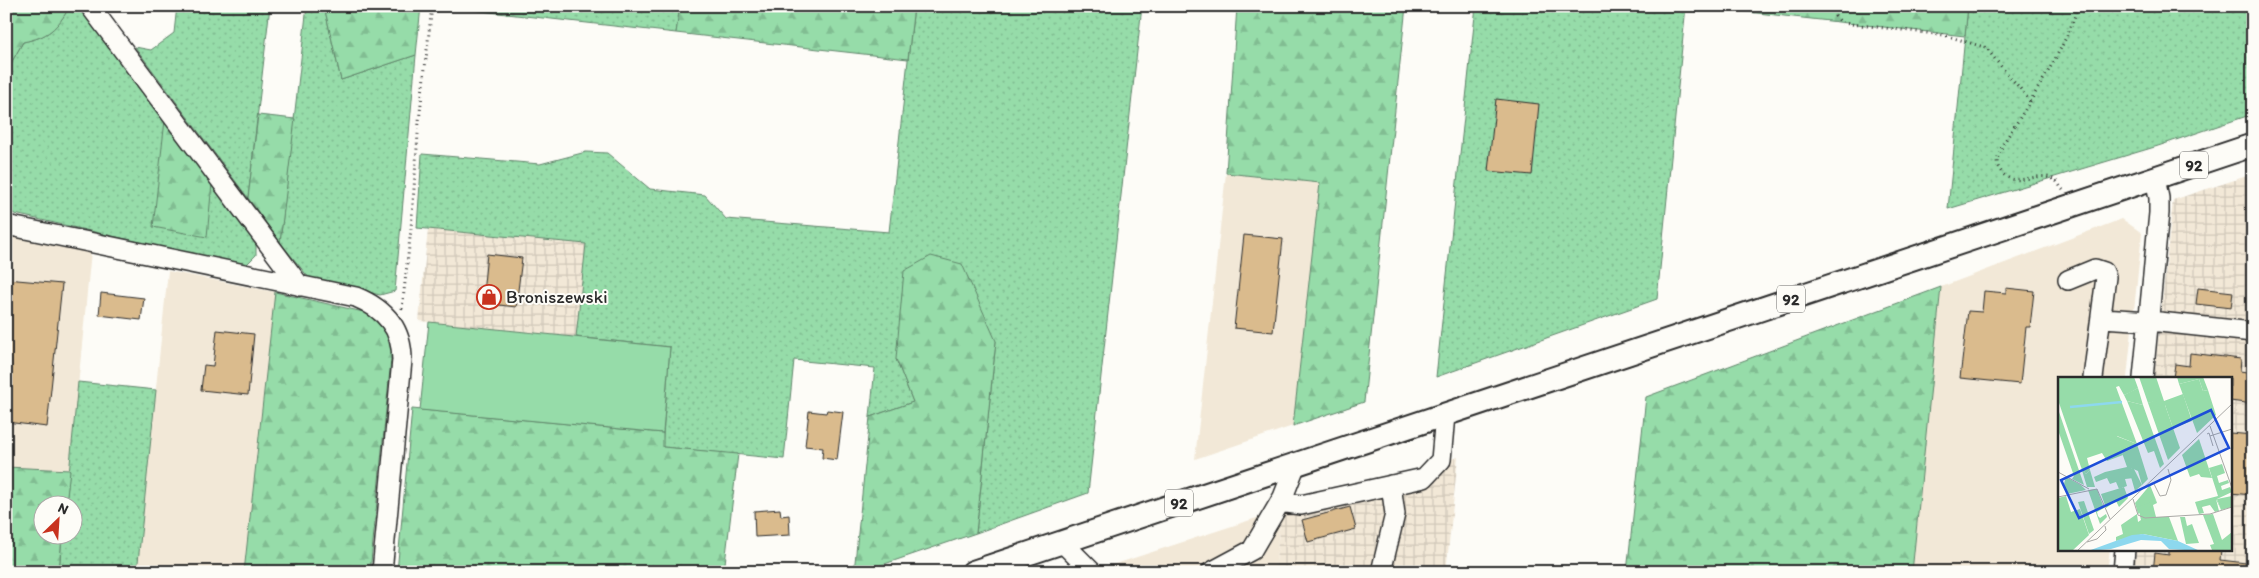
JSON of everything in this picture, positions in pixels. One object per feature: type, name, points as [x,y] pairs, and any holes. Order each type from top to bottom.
[{"type":"main road","name":"92","points":[[973,572],[2243,149]]},
{"type":"street","points":[[90,6],[300,286]]},
{"type":"street","points":[[2243,149],[2253,141]]},
{"type":"street","points":[[2144,377],[2159,213],[2159,198],[2155,178]]},
{"type":"street","points":[[6,225],[356,297],[370,303],[389,317],[399,337],[402,360],[382,572]]},
{"type":"street","points":[[2068,280],[2095,268],[2104,272],[2106,277],[2102,318],[2092,377]]},
{"type":"street","points":[[2102,318],[2253,332]]},
{"type":"street","points":[[1280,502],[1301,505],[1424,478],[1441,460],[1445,415]]},
{"type":"street","points":[[1211,572],[1252,550],[1280,502],[1296,464]]},
{"type":"street","points":[[1381,572],[1392,534],[1394,514],[1391,485]]},
{"type":"street","points":[[1062,542],[1092,572]]},
{"type":"street","points":[[2123,572],[2126,550]]},
{"type":"path","points":[[399,337],[411,229],[418,121],[432,6]]},
{"type":"path","points":[[1836,6],[1835,16],[1842,24],[1944,35],[1987,48],[1998,67],[2018,83],[2030,102]]},
{"type":"path","points":[[2073,205],[2055,179],[2047,176],[2016,180],[2005,177],[1998,169],[1997,161],[2006,139],[2030,102],[2070,30],[2077,6]]},
{"type":"shaded area","points":[[1226,173],[1320,183],[1293,426],[1195,459]]},
{"type":"shaded area","points":[[2253,174],[2253,572],[2134,572],[2136,550],[2232,550],[2232,377],[2154,377],[2173,200]]},
{"type":"shaded area","points":[[2122,219],[2142,233],[2127,377],[2058,377],[2058,550],[2110,550],[2107,572],[1912,572],[1941,287]]},
{"type":"shaded area","points":[[428,229],[586,244],[576,337],[419,321]]},
{"type":"shaded area","points":[[6,234],[91,251],[70,470],[6,467]]},
{"type":"shaded area","points":[[168,271],[275,292],[244,572],[137,572]]},
{"type":"shaded area","points":[[1458,457],[1446,572],[1275,572],[1281,510]]},
{"type":"shaded area","points":[[1281,510],[1275,572],[1091,572]]},
{"type":"green space","points":[[6,6],[70,6],[61,21],[51,31],[39,38],[23,42],[6,72],[9,28],[6,24]]},
{"type":"green space","points":[[70,6],[81,6],[256,241],[256,255],[245,266],[6,212],[6,72],[23,42],[39,38],[51,31],[61,21]]},
{"type":"green space","points":[[177,6],[270,6],[248,198],[135,47],[151,50],[174,33]]},
{"type":"green space","points":[[307,6],[324,6],[341,80],[416,55],[395,291],[380,295],[309,278],[280,242]]},
{"type":"green space","points":[[324,6],[421,6],[416,55],[341,80]]},
{"type":"green space","points":[[436,6],[680,6],[676,33]]},
{"type":"green space","points":[[680,6],[914,6],[908,59],[676,33]]},
{"type":"green space","points":[[914,6],[1142,6],[1088,493],[976,533],[996,341],[896,359],[913,402],[870,417],[875,368],[794,360],[784,459],[662,447],[670,347],[576,337],[586,244],[417,228],[422,154],[540,164],[586,152],[607,153],[650,189],[705,195],[726,219],[889,232]]},
{"type":"green space","points":[[1237,6],[1406,6],[1364,402],[1293,426],[1320,183],[1226,173]]},
{"type":"green space","points":[[1476,6],[1686,6],[1657,299],[1436,377]]},
{"type":"green space","points":[[1694,6],[1968,6],[1965,36]]},
{"type":"green space","points":[[1968,6],[2253,6],[2253,114],[2158,146],[1948,209]]},
{"type":"green space","points":[[258,115],[295,119],[280,242],[248,198]]},
{"type":"green space","points":[[165,120],[212,183],[207,237],[153,227]]},
{"type":"green space","points":[[931,256],[962,264],[996,341],[976,533],[861,572],[854,572],[870,417],[913,402],[896,359],[904,271]]},
{"type":"green space","points":[[1941,287],[1912,572],[1627,572],[1646,397]]},
{"type":"green space","points":[[275,292],[368,313],[386,327],[392,349],[370,572],[244,572]]},
{"type":"green space","points":[[429,322],[670,347],[663,433],[420,410]]},
{"type":"green space","points":[[78,382],[156,390],[137,572],[59,572],[61,546],[82,546],[82,496],[67,496]]},
{"type":"green space","points":[[412,409],[663,433],[663,447],[738,454],[724,572],[397,572]]},
{"type":"green space","points":[[6,467],[70,470],[67,496],[32,496],[32,546],[61,546],[59,572],[6,572]]},
{"type":"building","points":[[1496,99],[1539,104],[1532,175],[1488,171]]},
{"type":"building","points":[[1244,235],[1283,239],[1273,332],[1234,328]]},
{"type":"building","points":[[487,254],[522,258],[516,307],[482,303]]},
{"type":"building","points":[[6,279],[62,284],[47,427],[6,422]]},
{"type":"building","points":[[2006,288],[2034,291],[2030,327],[2026,327],[2020,384],[1960,378],[1968,311],[1982,312],[1984,291],[2006,293]]},
{"type":"building","points":[[2198,288],[2233,292],[2231,308],[2196,304]]},
{"type":"building","points":[[101,293],[144,298],[141,320],[99,315]]},
{"type":"building","points":[[217,330],[254,334],[248,395],[201,390],[204,365],[213,366]]},
{"type":"building","points":[[2190,353],[2241,359],[2240,371],[2253,373],[2253,404],[2232,401],[2232,377],[2173,377],[2175,364],[2189,366]]},
{"type":"building","points":[[827,410],[843,412],[837,460],[822,458],[823,448],[805,446],[809,411],[826,413]]},
{"type":"building","points":[[2232,433],[2253,435],[2253,495],[2232,493]]},
{"type":"building","points":[[1350,507],[1356,529],[1308,542],[1302,520]]},
{"type":"building","points":[[780,509],[781,516],[789,515],[790,535],[755,537],[754,511]]},
{"type":"building","points":[[2169,550],[2221,550],[2220,560],[2246,563],[2246,572],[2153,572],[2155,553],[2169,555]]},
{"type":"place","name":"Broniszewski","points":[[489,297]]}]
